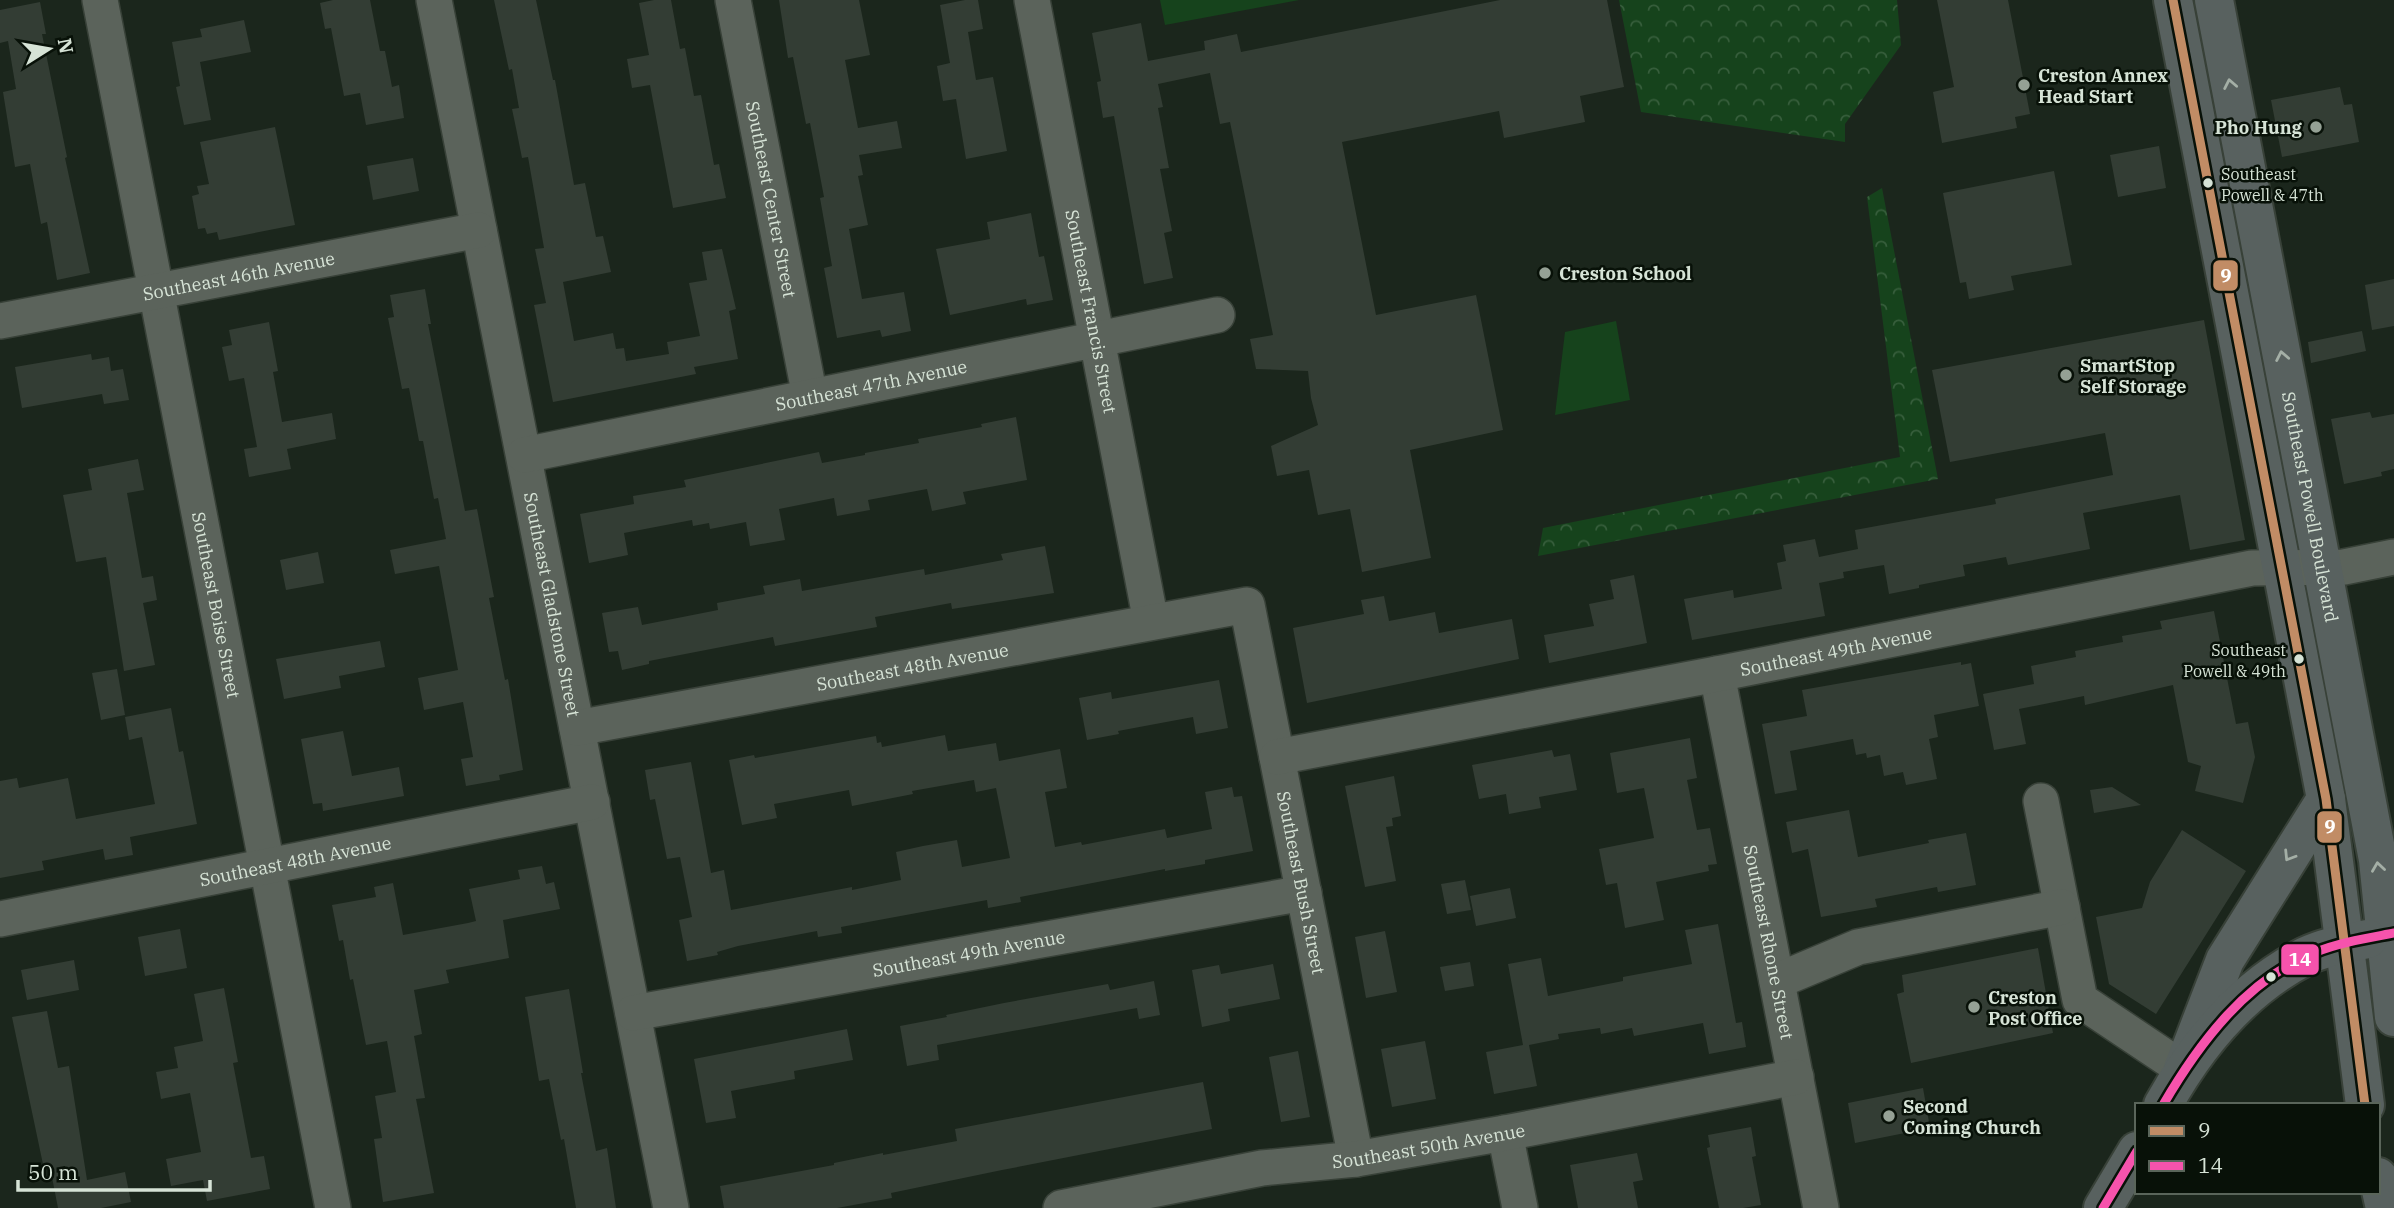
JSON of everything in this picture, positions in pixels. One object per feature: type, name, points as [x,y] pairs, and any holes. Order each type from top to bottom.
[{"type":"main road","points":[[2173,0],[2326,799],[2365,1103]]},
{"type":"main road","name":"Southeast Powell Boulevard","points":[[2214,0],[2378,860],[2390,934],[2394,1017]]},
{"type":"main road","points":[[2164,1103],[2183,1069],[2225,960],[2326,799]]},
{"type":"main road","points":[[2183,1069],[2221,1021],[2254,991],[2304,957],[2390,934]]},
{"type":"main road","points":[[2104,1207],[2135,1154]]},
{"type":"main road","points":[[2380,1186],[2385,1208]]},
{"type":"street","name":"Southeast Boise Street","points":[[100,0],[333,1208]]},
{"type":"street","name":"Southeast Gladstone Street","points":[[435,0],[671,1208]]},
{"type":"street","name":"Southeast Center Street","points":[[733,0],[810,397]]},
{"type":"street","name":"Southeast Francis Street","points":[[1032,0],[1152,622]]},
{"type":"street","name":"Southeast 46th Avenue","points":[[0,321],[479,230]]},
{"type":"street","name":"Southeast 47th Avenue","points":[[524,454],[1217,315]]},
{"type":"street","name":"Southeast 49th Avenue","points":[[1278,757],[1717,674],[2252,568],[2344,567],[2394,557]]},
{"type":"street","name":"Southeast 48th Avenue","points":[[577,728],[1247,605]]},
{"type":"street","name":"Southeast Bush Street","points":[[1247,605],[1356,1159]]},
{"type":"street","name":"Southeast Rhone Street","points":[[1717,674],[1821,1208]]},
{"type":"street","points":[[2041,801],[2080,1000],[2183,1069]]},
{"type":"street","name":"Southeast 48th Avenue","points":[[0,919],[592,802]]},
{"type":"street","name":"Southeast 49th Avenue","points":[[633,1013],[1304,893]]},
{"type":"street","points":[[1777,981],[1858,947],[2062,907]]},
{"type":"street","name":"Southeast 50th Avenue","points":[[1061,1208],[1262,1168],[1356,1159],[1796,1077]]},
{"type":"street","points":[[1505,1133],[1520,1208]]},
{"type":"green space","points":[[1160,0],[1299,0],[1165,25]]},
{"type":"green space","points":[[1619,0],[1897,0],[1901,45],[1845,124],[1845,142],[1641,112]]},
{"type":"green space","points":[[1882,188],[1938,479],[1538,556],[1543,528],[1900,457],[1867,197]]},
{"type":"green space","points":[[1616,321],[1630,400],[1555,415],[1565,332]]},
{"type":"building","points":[[333,0],[370,0],[380,51],[385,51],[392,87],[399,85],[404,118],[366,125],[360,93],[344,96],[331,28],[325,29],[320,3]]},
{"type":"building","points":[[494,0],[536,0],[555,80],[574,185],[585,183],[596,237],[603,236],[611,272],[563,282],[574,341],[613,333],[616,349],[624,348],[626,361],[669,354],[667,342],[700,336],[689,283],[707,280],[702,252],[722,249],[736,309],[729,311],[738,359],[694,367],[696,374],[553,402],[534,305],[546,303],[535,249],[544,248],[528,157],[522,158],[512,109],[519,108],[512,69],[509,70]]},
{"type":"building","points":[[671,0],[680,49],[685,48],[694,96],[701,95],[714,165],[719,164],[726,198],[673,208],[650,85],[632,88],[627,59],[649,55],[639,3]]},
{"type":"building","points":[[779,0],[859,0],[870,55],[845,60],[858,128],[897,121],[902,148],[859,155],[863,175],[858,176],[868,225],[849,229],[862,299],[904,292],[911,331],[882,337],[880,330],[837,338],[824,268],[832,266],[820,198],[824,197],[810,123],[806,124],[793,57],[788,58]]},
{"type":"building","points":[[978,0],[983,29],[968,32],[976,80],[993,77],[1007,151],[966,159],[956,99],[943,101],[937,66],[950,63],[940,5]]},
{"type":"building","points":[[1500,0],[1607,0],[1624,87],[1580,96],[1585,122],[1504,138],[1499,111],[1342,142],[1376,315],[1476,295],[1503,430],[1410,450],[1431,558],[1362,572],[1350,509],[1318,515],[1309,470],[1277,476],[1271,446],[1318,425],[1308,371],[1256,369],[1250,339],[1273,335],[1230,122],[1220,124],[1210,73],[1158,84],[1163,107],[1158,108],[1169,168],[1160,169],[1172,231],[1164,233],[1173,278],[1144,284],[1114,116],[1103,118],[1097,82],[1101,81],[1092,33],[1141,23],[1148,61],[1205,50],[1204,41],[1237,34],[1241,52]]},
{"type":"building","points":[[1937,0],[2008,0],[2030,114],[2015,117],[2017,128],[1942,143],[1933,92],[1954,87]]},
{"type":"building","points":[[40,2],[46,34],[42,34],[90,273],[57,280],[47,222],[41,224],[30,164],[15,167],[3,92],[16,89],[8,41],[0,43],[0,10]]},
{"type":"building","points":[[244,20],[251,52],[200,62],[211,120],[184,125],[176,87],[180,86],[172,42],[202,37],[200,29]]},
{"type":"building","name":"Pho Hung","points":[[2340,87],[2344,105],[2352,104],[2359,142],[2282,157],[2271,100]]},
{"type":"building","points":[[275,127],[295,225],[219,240],[217,232],[207,234],[205,228],[198,229],[192,196],[199,194],[197,186],[209,184],[200,142]]},
{"type":"building","points":[[2159,146],[2166,188],[2118,197],[2110,155]]},
{"type":"building","points":[[413,158],[419,191],[373,200],[367,166]]},
{"type":"building","points":[[2054,171],[2072,265],[2011,276],[2014,290],[1969,299],[1966,282],[1960,283],[1943,193]]},
{"type":"building","points":[[1031,213],[1039,257],[1044,256],[1053,300],[1027,305],[1026,299],[950,315],[936,249],[990,239],[987,222]]},
{"type":"building","points":[[2394,279],[2394,326],[2372,330],[2365,285]]},
{"type":"building","points":[[425,289],[431,324],[428,324],[465,511],[477,509],[494,597],[489,598],[505,680],[508,679],[523,770],[499,775],[500,780],[466,786],[461,759],[473,757],[463,702],[424,710],[418,678],[458,670],[439,566],[395,574],[390,550],[446,539],[438,498],[434,499],[423,441],[419,441],[409,388],[402,389],[388,318],[394,317],[390,295]]},
{"type":"building","points":[[2204,320],[2245,540],[2190,550],[2180,495],[2083,513],[2090,549],[2008,565],[2006,557],[1963,565],[1965,576],[1889,594],[1884,565],[1843,572],[1844,578],[1819,583],[1825,616],[1692,640],[1684,599],[1733,590],[1734,598],[1782,589],[1777,563],[1786,561],[1783,545],[1815,539],[1819,557],[1858,549],[1855,530],[1996,504],[1995,499],[2113,475],[2105,433],[1950,462],[1932,370]]},
{"type":"building","points":[[269,322],[278,371],[273,372],[282,422],[332,413],[336,439],[287,449],[291,469],[249,477],[244,449],[257,447],[244,378],[229,381],[222,347],[232,345],[229,330]]},
{"type":"building","points":[[2362,331],[2366,351],[2311,363],[2308,342]]},
{"type":"building","points":[[91,354],[92,360],[109,357],[111,371],[123,369],[129,400],[104,404],[102,394],[22,408],[15,367]]},
{"type":"building","points":[[2370,412],[2372,418],[2394,414],[2394,469],[2381,472],[2382,476],[2344,484],[2331,419]]},
{"type":"building","points":[[1016,417],[1027,480],[963,492],[966,504],[932,511],[927,489],[868,500],[870,510],[837,516],[834,498],[779,509],[785,540],[750,546],[746,522],[710,529],[709,523],[693,526],[692,520],[624,533],[628,555],[589,563],[580,514],[634,504],[633,496],[686,487],[684,480],[819,452],[822,463],[865,455],[919,443],[918,439],[982,427],[981,424]]},
{"type":"building","points":[[138,459],[144,490],[127,493],[142,578],[153,576],[157,600],[143,603],[155,665],[124,671],[106,557],[76,562],[63,495],[92,490],[88,469]]},
{"type":"building","points":[[1045,546],[1054,593],[952,609],[951,603],[875,617],[877,627],[775,646],[773,637],[649,661],[649,664],[622,670],[618,651],[609,652],[602,613],[638,607],[642,625],[718,610],[717,603],[765,594],[763,586],[800,579],[802,591],[924,569],[925,575],[1003,560],[1001,554]]},
{"type":"building","points":[[318,552],[324,583],[286,590],[280,560]]},
{"type":"building","points":[[1634,575],[1647,643],[1549,663],[1544,635],[1594,626],[1589,604],[1614,599],[1610,580]]},
{"type":"building","points":[[1384,596],[1389,621],[1435,612],[1439,633],[1512,619],[1519,659],[1307,703],[1293,628],[1364,614],[1361,600]]},
{"type":"building","points":[[2214,611],[2236,724],[2248,722],[2255,757],[2243,803],[2195,791],[2201,766],[2188,762],[2173,685],[2085,705],[2084,696],[2019,709],[2026,744],[1994,750],[1983,694],[2034,684],[2031,666],[2076,657],[2075,651],[2123,642],[2122,636],[2162,629],[2160,621]]},
{"type":"building","points":[[380,641],[385,667],[339,676],[341,688],[284,699],[276,659]]},
{"type":"building","points":[[1961,662],[1961,665],[1971,663],[1979,706],[1934,715],[1938,737],[1929,739],[1937,779],[1906,785],[1903,772],[1884,776],[1880,755],[1867,758],[1866,753],[1856,755],[1853,739],[1790,751],[1797,790],[1775,794],[1762,724],[1807,716],[1802,690]]},
{"type":"building","points":[[117,669],[125,715],[101,720],[92,673]]},
{"type":"building","points":[[1219,680],[1228,728],[1196,734],[1193,717],[1118,731],[1119,734],[1087,740],[1079,698],[1111,692],[1112,699]]},
{"type":"building","points":[[171,708],[179,752],[183,751],[197,824],[130,837],[133,855],[105,860],[103,849],[42,861],[44,870],[0,878],[0,781],[17,778],[19,788],[68,778],[76,819],[155,804],[142,737],[129,740],[125,717]]},
{"type":"building","points":[[343,731],[352,776],[399,767],[404,796],[323,811],[322,803],[313,804],[301,739]]},
{"type":"building","points":[[945,735],[948,751],[996,743],[999,761],[1060,749],[1067,788],[1045,792],[1055,847],[1081,842],[1082,845],[1165,829],[1167,838],[1212,829],[1205,792],[1232,787],[1234,797],[1242,796],[1253,851],[1205,860],[1205,864],[1165,869],[1020,897],[1021,902],[988,908],[987,900],[841,927],[842,933],[818,937],[817,931],[738,946],[717,952],[718,955],[687,961],[679,920],[692,917],[680,857],[667,859],[655,799],[650,800],[645,770],[691,762],[711,873],[724,870],[731,910],[901,880],[896,852],[923,846],[957,840],[962,867],[1010,858],[996,788],[976,792],[974,780],[912,791],[913,794],[852,806],[849,790],[774,804],[777,818],[742,825],[729,760],[754,755],[755,758],[876,736],[877,743],[881,742],[882,747]]},
{"type":"building","points":[[1690,738],[1697,778],[1687,780],[1697,830],[1710,828],[1717,864],[1708,865],[1709,871],[1656,882],[1664,920],[1625,928],[1617,883],[1606,885],[1599,849],[1654,838],[1644,788],[1617,793],[1610,753]]},
{"type":"building","points":[[1552,750],[1554,757],[1570,754],[1577,790],[1539,797],[1541,808],[1509,814],[1506,794],[1479,799],[1472,765]]},
{"type":"building","points":[[1394,776],[1401,816],[1392,818],[1393,826],[1386,827],[1396,881],[1365,887],[1345,786]]},
{"type":"building","points":[[2112,787],[2141,805],[2094,813],[2090,790]]},
{"type":"building","points":[[1849,810],[1858,857],[1966,833],[1976,885],[1938,892],[1937,887],[1875,899],[1877,907],[1821,917],[1808,849],[1792,853],[1786,822]]},
{"type":"building","points":[[2182,830],[2246,871],[2156,1014],[2109,984],[2096,917],[2142,908],[2150,882]]},
{"type":"building","points":[[542,866],[546,884],[554,882],[560,909],[503,920],[509,958],[446,970],[449,983],[414,990],[422,1034],[414,1036],[425,1098],[416,1099],[434,1193],[383,1202],[374,1139],[382,1138],[375,1096],[396,1092],[387,1041],[366,1045],[353,979],[350,980],[343,940],[339,941],[332,905],[376,897],[374,887],[393,883],[403,935],[468,923],[476,921],[469,889],[520,879],[518,870]]},
{"type":"building","points":[[1465,880],[1471,910],[1447,914],[1441,884]]},
{"type":"building","points":[[1510,888],[1516,918],[1476,926],[1470,896]]},
{"type":"building","points":[[1718,924],[1736,1023],[1742,1022],[1746,1047],[1709,1054],[1703,1023],[1634,1036],[1632,1028],[1601,1034],[1600,1028],[1558,1034],[1559,1039],[1529,1045],[1537,1086],[1494,1094],[1486,1052],[1523,1045],[1508,964],[1541,958],[1548,996],[1623,981],[1623,977],[1692,964],[1685,930]]},
{"type":"building","points":[[180,929],[187,968],[145,976],[138,937]]},
{"type":"building","points":[[1385,931],[1397,992],[1366,998],[1355,937]]},
{"type":"building","name":"Creston Post Office","points":[[2038,948],[2053,1033],[1911,1063],[1897,994],[1904,992],[1902,975]]},
{"type":"building","points":[[74,960],[79,990],[27,1000],[21,970]]},
{"type":"building","points":[[1470,962],[1474,986],[1445,991],[1440,967]]},
{"type":"building","points":[[1273,964],[1280,999],[1228,1009],[1230,1021],[1202,1027],[1192,970],[1219,965],[1221,974]]},
{"type":"building","points":[[1154,981],[1160,1015],[1139,1019],[1137,1008],[937,1045],[939,1060],[907,1066],[900,1026],[1108,984],[1110,990]]},
{"type":"building","points":[[224,988],[238,1062],[233,1063],[251,1158],[264,1156],[270,1189],[207,1201],[203,1180],[171,1186],[166,1159],[201,1152],[190,1093],[161,1099],[156,1072],[178,1068],[174,1047],[203,1041],[194,994]]},
{"type":"building","points":[[569,989],[596,1151],[607,1148],[616,1208],[576,1208],[564,1139],[561,1140],[549,1079],[539,1081],[525,997]]},
{"type":"building","points":[[47,1011],[58,1068],[69,1066],[87,1180],[125,1172],[131,1202],[101,1208],[58,1208],[50,1167],[44,1169],[12,1017]]},
{"type":"building","points":[[847,1029],[853,1060],[794,1071],[795,1079],[731,1091],[736,1118],[706,1123],[694,1059]]},
{"type":"building","points":[[1425,1041],[1436,1099],[1392,1107],[1381,1049]]},
{"type":"building","points":[[1298,1051],[1310,1117],[1281,1122],[1269,1057]]},
{"type":"building","points":[[1203,1082],[1212,1129],[891,1193],[892,1198],[837,1208],[724,1208],[720,1186],[957,1141],[955,1129]]},
{"type":"building","name":"Second Coming Church","points":[[1923,1088],[1930,1128],[1855,1143],[1848,1103]]},
{"type":"building","points":[[1751,1127],[1756,1156],[1752,1157],[1761,1205],[1719,1208],[1707,1148],[1710,1147],[1708,1135]]},
{"type":"building","points":[[1637,1153],[1643,1180],[1633,1182],[1638,1208],[1578,1208],[1570,1165]]},
{"type":"transit line","name":"9","points":[[2173,0],[2326,799],[2365,1103]]},
{"type":"transit line","name":"14","points":[[2164,1103],[2209,1036],[2227,1015],[2268,979],[2316,952],[2394,933]]},
{"type":"transit line","name":"14","points":[[2103,1208],[2135,1154]]},
{"type":"place","name":"Creston Annex Head Start","points":[[2024,85]]},
{"type":"place","name":"Pho Hung","points":[[2316,127]]},
{"type":"place","name":"Southeast Powell & 47th","points":[[2208,183]]},
{"type":"place","name":"Creston School","points":[[1545,273]]},
{"type":"place","name":"SmartStop Self Storage","points":[[2066,375]]},
{"type":"place","name":"Southeast Powell & 49th","points":[[2299,659]]},
{"type":"place","name":"Creston Post Office","points":[[1974,1007]]},
{"type":"place","name":"Second Coming Church","points":[[1889,1116]]}]
